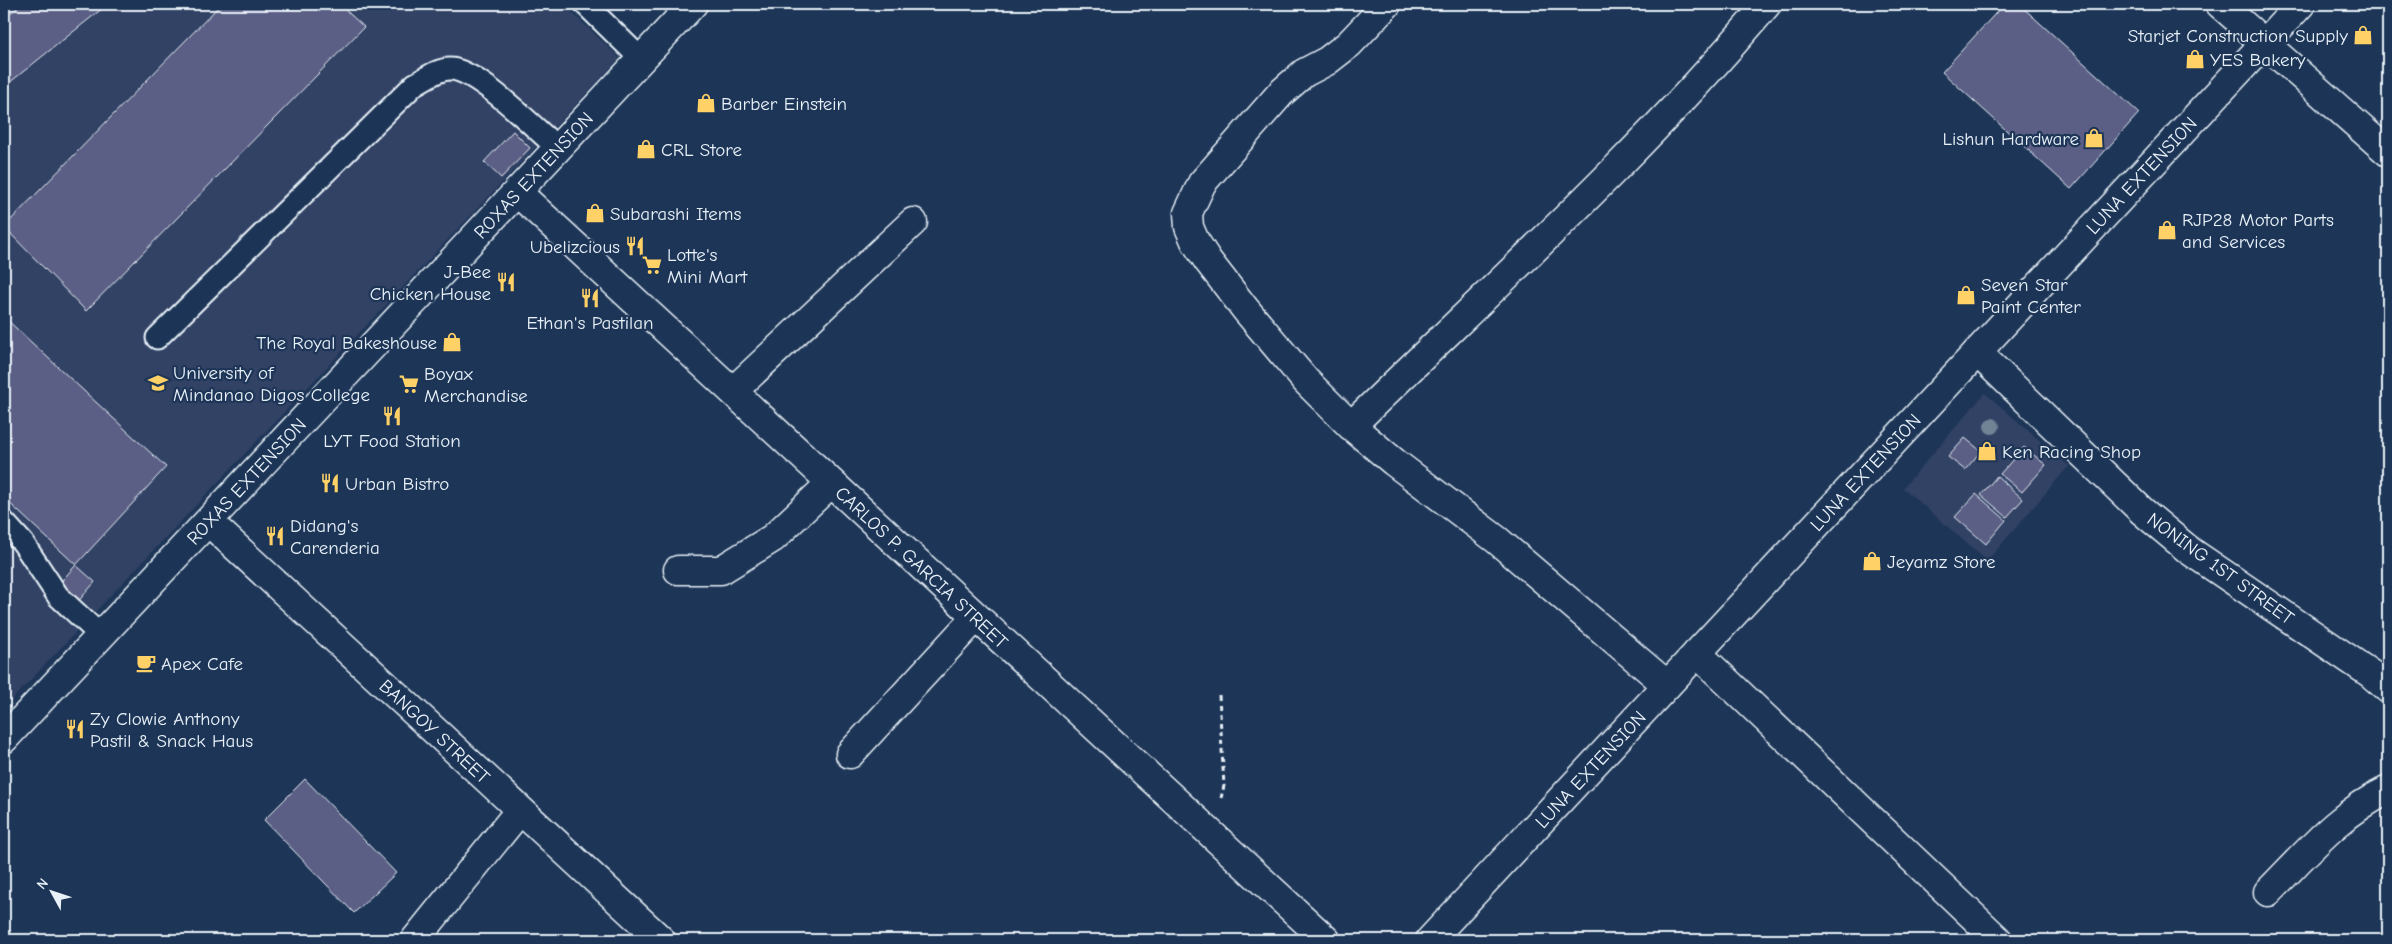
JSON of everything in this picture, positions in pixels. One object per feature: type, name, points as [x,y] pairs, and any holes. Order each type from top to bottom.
[{"type":"street","name":"ROXAS EXTENSION","points":[[4,739],[693,4]]},
{"type":"street","points":[[1387,4],[1349,44],[1327,61],[1304,74],[1281,93],[1202,183],[1188,213],[1192,234],[1208,261],[1246,310],[1306,381],[1351,426],[1394,462],[1497,540],[1667,686]]},
{"type":"street","points":[[1351,426],[1630,154],[1691,91],[1767,4]]},
{"type":"street","points":[[2220,4],[2388,152]]},
{"type":"street","name":"LUNA EXTENSION","points":[[1430,940],[2301,4]]},
{"type":"street","name":"CARLOS P. GARCIA STREET","points":[[518,192],[1326,940]]},
{"type":"street","points":[[733,391],[914,222]]},
{"type":"street","name":"NONING 1ST STREET","points":[[1977,352],[2142,512],[2190,551],[2363,668],[2388,690]]},
{"type":"street","points":[[678,570],[721,570],[773,538],[831,483]]},
{"type":"street","name":"BANGOY STREET","points":[[208,522],[661,940]]},
{"type":"street","points":[[850,754],[976,617]]},
{"type":"street","points":[[1697,653],[1998,940]]},
{"type":"street","points":[[2268,892],[2338,820],[2371,798],[2388,790]]},
{"type":"street","points":[[415,940],[520,810]]},
{"type":"lane","points":[[585,4],[641,59]]},
{"type":"lane","points":[[157,338],[415,84],[434,73],[451,69],[480,80],[558,148]]},
{"type":"lane","points":[[4,522],[23,543],[58,596],[100,635]]},
{"type":"path","points":[[1210,832],[1224,786],[1219,695]]},
{"type":"shaded area","name":"University of Mindanao Digos College","points":[[12,4],[563,4],[620,58],[4,708],[4,10]]},
{"type":"shaded area","points":[[1985,393],[2069,466],[1987,561],[1903,488]]},
{"type":"building","points":[[22,4],[108,4],[4,87],[4,18]]},
{"type":"building","points":[[221,4],[339,4],[364,27],[86,311],[4,227]]},
{"type":"building","points":[[2004,4],[2019,4],[2139,113],[2071,189],[1942,72]]},
{"type":"building","points":[[513,131],[530,148],[501,178],[484,162]]},
{"type":"building","points":[[4,317],[166,467],[76,565],[4,498]]},
{"type":"building","points":[[1965,438],[1981,451],[1965,470],[1948,457]]},
{"type":"building","points":[[2024,447],[2046,465],[2022,492],[2000,474]]},
{"type":"building","points":[[1997,476],[2023,499],[2007,517],[1981,495]]},
{"type":"building","points":[[1976,494],[2006,520],[1986,544],[1955,517]]},
{"type":"building","points":[[76,565],[95,582],[76,604],[56,587]]},
{"type":"building","points":[[305,779],[396,873],[354,913],[264,820]]},
{"type":"place","name":"Starjet Construction Supply","points":[[2363,35]]},
{"type":"place","name":"YES Bakery","points":[[2195,59]]},
{"type":"place","name":"Barber Einstein","points":[[706,103]]},
{"type":"place","name":"Lishun Hardware","points":[[2094,138]]},
{"type":"place","name":"CRL Store","points":[[646,149]]},
{"type":"place","name":"Subarashi Items","points":[[595,213]]},
{"type":"place","name":"RJP28 Motor Parts and Services","points":[[2167,230]]},
{"type":"place","name":"Ubelizcious","points":[[635,246]]},
{"type":"place","name":"Lotte's Mini Mart","points":[[652,265]]},
{"type":"place","name":"J-Bee Chicken House","points":[[506,282]]},
{"type":"place","name":"Seven Star Paint Center","points":[[1966,295]]},
{"type":"place","name":"Ethan's Pastilan","points":[[590,298]]},
{"type":"place","name":"The Royal Bakeshouse","points":[[452,342]]},
{"type":"place","name":"University of Mindanao Digos College","points":[[158,383]]},
{"type":"place","name":"Boyax Merchandise","points":[[409,384]]},
{"type":"place","name":"LYT Food Station","points":[[392,416]]},
{"type":"place","name":"Ken Racing Shop","points":[[1987,451]]},
{"type":"place","name":"Urban Bistro","points":[[330,483]]},
{"type":"place","name":"Didang's Carenderia","points":[[275,536]]},
{"type":"place","name":"Jeyamz Store","points":[[1872,561]]},
{"type":"place","name":"Apex Cafe","points":[[146,663]]},
{"type":"place","name":"Zy Clowie Anthony Pastil & Snack Haus","points":[[75,729]]}]
